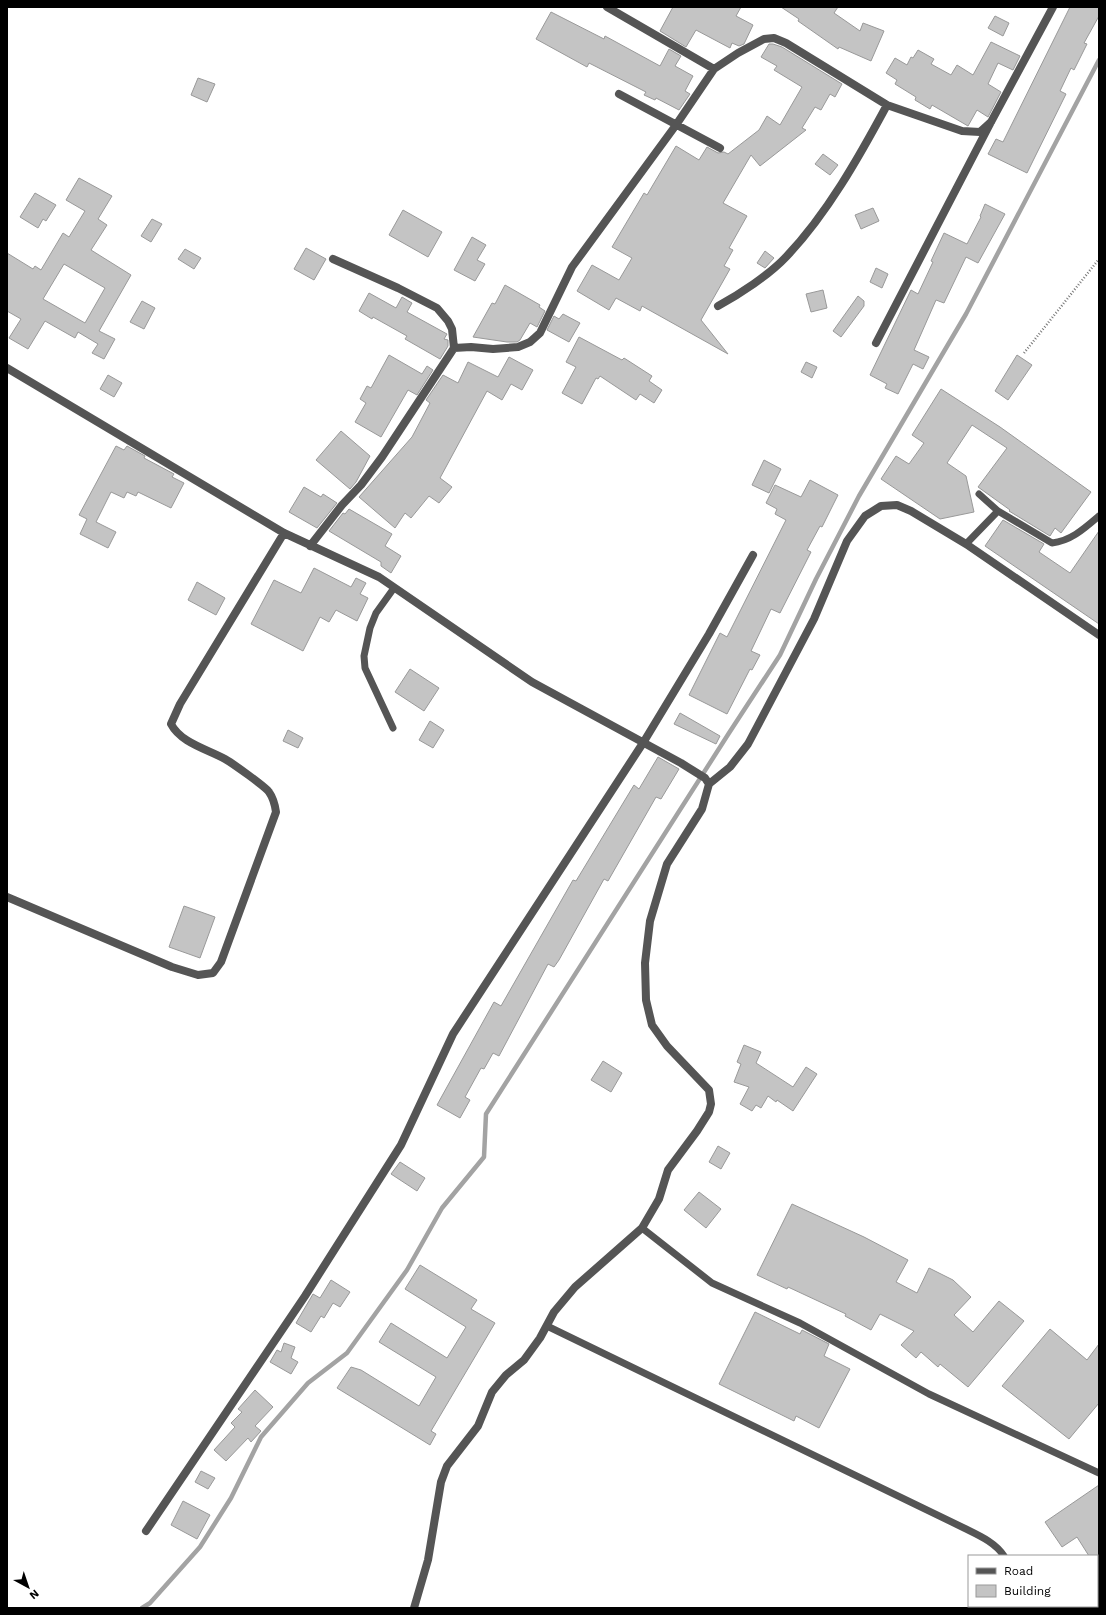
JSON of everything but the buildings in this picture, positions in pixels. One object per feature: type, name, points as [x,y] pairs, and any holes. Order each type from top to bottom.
[{"type":"street","points":[[607,7],[714,69]]},
{"type":"street","points":[[876,343],[991,122],[1053,7]]},
{"type":"street","points":[[454,348],[471,347],[493,349],[518,347],[530,342],[540,333],[572,267],[676,125],[714,69],[738,53],[764,39],[774,38],[786,43],[887,105],[962,131],[980,132],[991,122]]},
{"type":"street","points":[[619,94],[720,148]]},
{"type":"street","points":[[718,306],[743,292],[786,258],[835,194],[887,105]]},
{"type":"street","points":[[310,546],[342,504],[361,485],[382,458],[454,348],[450,325],[437,308],[398,288],[333,259]]},
{"type":"street","points":[[7,368],[284,533],[379,577],[532,682],[681,763],[707,781]]},
{"type":"street","points":[[414,1608],[428,1560],[441,1482],[447,1466],[478,1426],[492,1392],[506,1375],[524,1360],[540,1338],[554,1312],[575,1287],[642,1228],[660,1199],[668,1170],[709,1112],[711,1104],[709,1090],[667,1046],[652,1025],[646,1000],[645,963],[650,921],[667,864],[702,809],[707,781],[730,767],[748,744],[814,618],[847,541],[865,516],[881,506],[897,504],[966,544],[1099,635]]},
{"type":"street","points":[[7,897],[172,967],[198,974],[213,973],[220,962],[276,812],[275,802],[269,791],[225,759],[181,736],[174,730],[171,724],[184,698],[284,533]]},
{"type":"street","points":[[146,1531],[305,1296],[401,1145],[453,1034],[643,743],[709,634],[753,555]]},
{"type":"lane","points":[[979,494],[998,510],[1052,543],[1060,542],[1081,532],[1099,516]]},
{"type":"lane","points":[[966,544],[998,510]]},
{"type":"lane","points":[[393,728],[365,668],[364,656],[370,628],[376,613],[394,588]]},
{"type":"lane","points":[[642,1228],[712,1283],[800,1323],[929,1394],[1099,1473]]},
{"type":"lane","points":[[546,1326],[964,1528],[999,1548],[1003,1555]]},
{"type":"path","points":[[1024,353],[1099,259]]},
{"type":"waterway","points":[[142,1608],[150,1603],[200,1547],[231,1498],[261,1437],[308,1383],[347,1353],[407,1270],[442,1208],[484,1157],[486,1114],[780,655],[816,579],[859,496],[966,314],[1099,60]]}]
